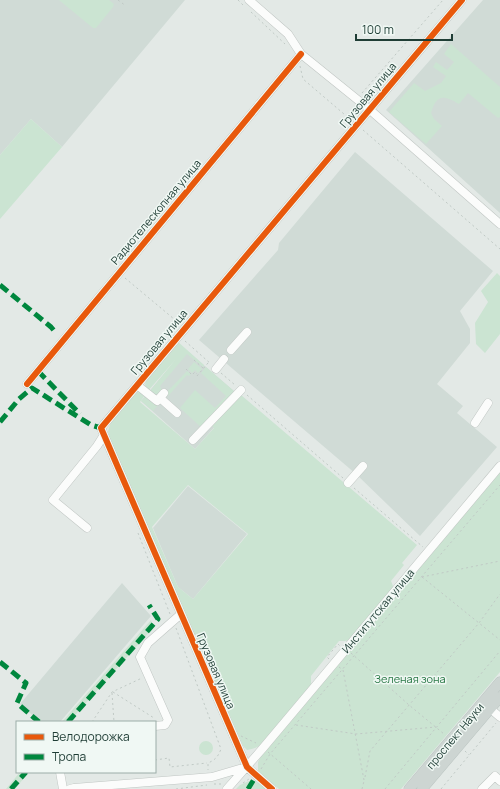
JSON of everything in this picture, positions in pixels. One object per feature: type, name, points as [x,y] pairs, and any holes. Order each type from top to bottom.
[{"type":"main road","name":"проспект Науки","points":[[422,789],[486,705],[500,682]]},
{"type":"main road","name":"проспект Науки","points":[[410,789],[486,705],[500,697]]},
{"type":"street","name":"Грузовая улица","points":[[246,767],[101,428],[462,0]]},
{"type":"street","points":[[246,2],[288,34],[299,56],[369,109],[500,224]]},
{"type":"street","name":"Радиотелескопная улица","points":[[27,384],[299,56]]},
{"type":"street","points":[[231,350],[247,332]]},
{"type":"street","points":[[216,369],[224,359]]},
{"type":"street","points":[[137,385],[157,401],[162,396],[177,413]]},
{"type":"street","points":[[193,440],[240,390]]},
{"type":"street","points":[[474,422],[488,403]]},
{"type":"street","points":[[87,528],[53,500],[97,446],[104,435]]},
{"type":"street","points":[[348,483],[363,466]]},
{"type":"street","name":"Институтская улица","points":[[229,787],[256,757],[500,466]]},
{"type":"street","points":[[156,726],[165,725],[168,720],[140,657],[148,643],[181,614]]},
{"type":"street","points":[[486,705],[498,720]]},
{"type":"street","points":[[246,767],[253,777],[271,789]]},
{"type":"street","points":[[70,789],[215,781],[246,767]]},
{"type":"street","points":[[246,767],[271,789]]},
{"type":"street","points":[[59,773],[63,789]]},
{"type":"street","points":[[482,789],[494,776],[500,781]]},
{"type":"path","points":[[118,0],[126,6]]},
{"type":"path","points":[[238,0],[246,2]]},
{"type":"path","points":[[357,99],[443,0]]},
{"type":"path","points":[[248,10],[286,44]]},
{"type":"path","points":[[299,56],[303,79],[500,249]]},
{"type":"path","points":[[119,273],[174,319],[178,335],[428,552]]},
{"type":"path","points":[[194,360],[203,368]]},
{"type":"path","points":[[186,369],[193,375],[195,372],[197,375],[209,362]]},
{"type":"path","points":[[208,763],[208,772],[215,781],[229,787],[239,785],[253,777],[270,754],[500,485]]},
{"type":"path","points":[[138,533],[220,742],[221,749],[219,756],[214,761],[208,763],[170,767],[169,758],[156,760]]},
{"type":"path","points":[[422,577],[500,561]]},
{"type":"path","points":[[422,577],[500,640]]},
{"type":"path","points":[[362,789],[370,751],[479,623],[500,594]]},
{"type":"path","points":[[364,780],[343,670],[327,657],[338,644],[355,656],[409,705],[437,727]]},
{"type":"path","points":[[385,789],[500,651]]},
{"type":"path","points":[[93,721],[112,692],[148,675]]},
{"type":"path","points":[[112,692],[114,721]]},
{"type":"path","points":[[112,692],[165,725]]},
{"type":"path","points":[[441,789],[498,720]]},
{"type":"path","points":[[295,725],[356,734],[437,727]]},
{"type":"path","points":[[239,735],[259,744],[311,789]]},
{"type":"path","points":[[176,789],[215,781]]},
{"type":"shaded area","points":[[0,0],[185,0],[62,147],[31,119],[0,155]]},
{"type":"shaded area","points":[[483,0],[500,0],[500,213],[386,110]]},
{"type":"shaded area","points":[[355,152],[493,271],[460,311],[470,329],[470,343],[437,384],[463,406],[457,413],[497,447],[420,536],[356,474],[199,340],[278,250],[279,243]]},
{"type":"shaded area","points":[[185,349],[241,397],[195,449],[141,401]]},
{"type":"shaded area","points":[[188,486],[247,534],[193,599],[178,587],[153,528]]},
{"type":"shaded area","points":[[122,583],[151,616],[61,721],[39,721],[20,704]]},
{"type":"green space","points":[[59,0],[109,0],[114,4],[96,28],[93,28]]},
{"type":"green space","points":[[451,44],[500,87],[500,117],[498,118],[468,93],[459,104],[449,99],[441,98],[435,103],[431,113],[434,119],[442,126],[426,144],[389,112],[414,83],[425,91],[441,83],[446,76],[433,67],[436,62],[447,70],[454,62],[444,54]]},
{"type":"green space","points":[[31,119],[62,147],[0,219],[0,155]]},
{"type":"green space","points":[[497,273],[500,276],[500,334],[485,353],[476,344],[475,323],[488,302],[481,291]]},
{"type":"green space","points":[[177,341],[204,365],[203,367],[187,354],[160,386],[162,391],[156,394],[149,392],[176,359],[148,391],[145,385],[146,381]]},
{"type":"green space","points":[[194,362],[202,369],[198,373],[195,370],[192,373],[188,369]]},
{"type":"green space","points":[[206,367],[235,392],[202,428],[180,408],[195,390],[215,408],[226,396],[201,373]]},
{"type":"green space","points":[[187,371],[191,374],[189,376],[187,375],[168,396],[165,394]]},
{"type":"green space","points":[[137,392],[146,394],[140,402],[195,449],[214,428],[211,424],[241,395],[417,545],[402,563],[404,565],[391,581],[393,586],[392,591],[350,640],[339,641],[311,676],[311,687],[264,742],[256,748],[247,750],[243,746],[109,438],[108,431],[112,419]],"holes":[[[188,485],[248,534],[193,599],[178,587],[152,527]]]},
{"type":"green space","points":[[147,395],[158,405],[153,411],[141,401]]},
{"type":"green space","name":"Зеленая зона","points":[[500,472],[500,672],[401,789],[279,789],[258,771],[258,762],[261,756]]},
{"type":"green space","points":[[151,620],[153,628],[70,721],[63,721]]},
{"type":"green space","points":[[206,741],[211,743],[213,748],[211,753],[206,755],[201,753],[199,748],[201,743]]},
{"type":"green space","points":[[19,773],[28,773],[15,789],[6,789]]},
{"type":"green space","points":[[249,781],[260,783],[267,789],[236,789],[240,785]]},
{"type":"marked path","points":[[0,285],[51,327],[56,333]]},
{"type":"marked path","points":[[38,371],[80,414]]},
{"type":"marked path","points":[[0,422],[19,399],[32,388],[91,425],[101,428]]},
{"type":"marked path","points":[[69,721],[158,619],[149,605]]},
{"type":"marked path","points":[[0,662],[26,683],[17,703],[38,721]]},
{"type":"marked path","points":[[11,789],[25,773]]},
{"type":"marked path","points":[[248,789],[256,776]]},
{"type":"cycle path","points":[[272,789],[247,767],[101,428],[462,0]]},
{"type":"cycle path","points":[[27,384],[301,54]]}]
